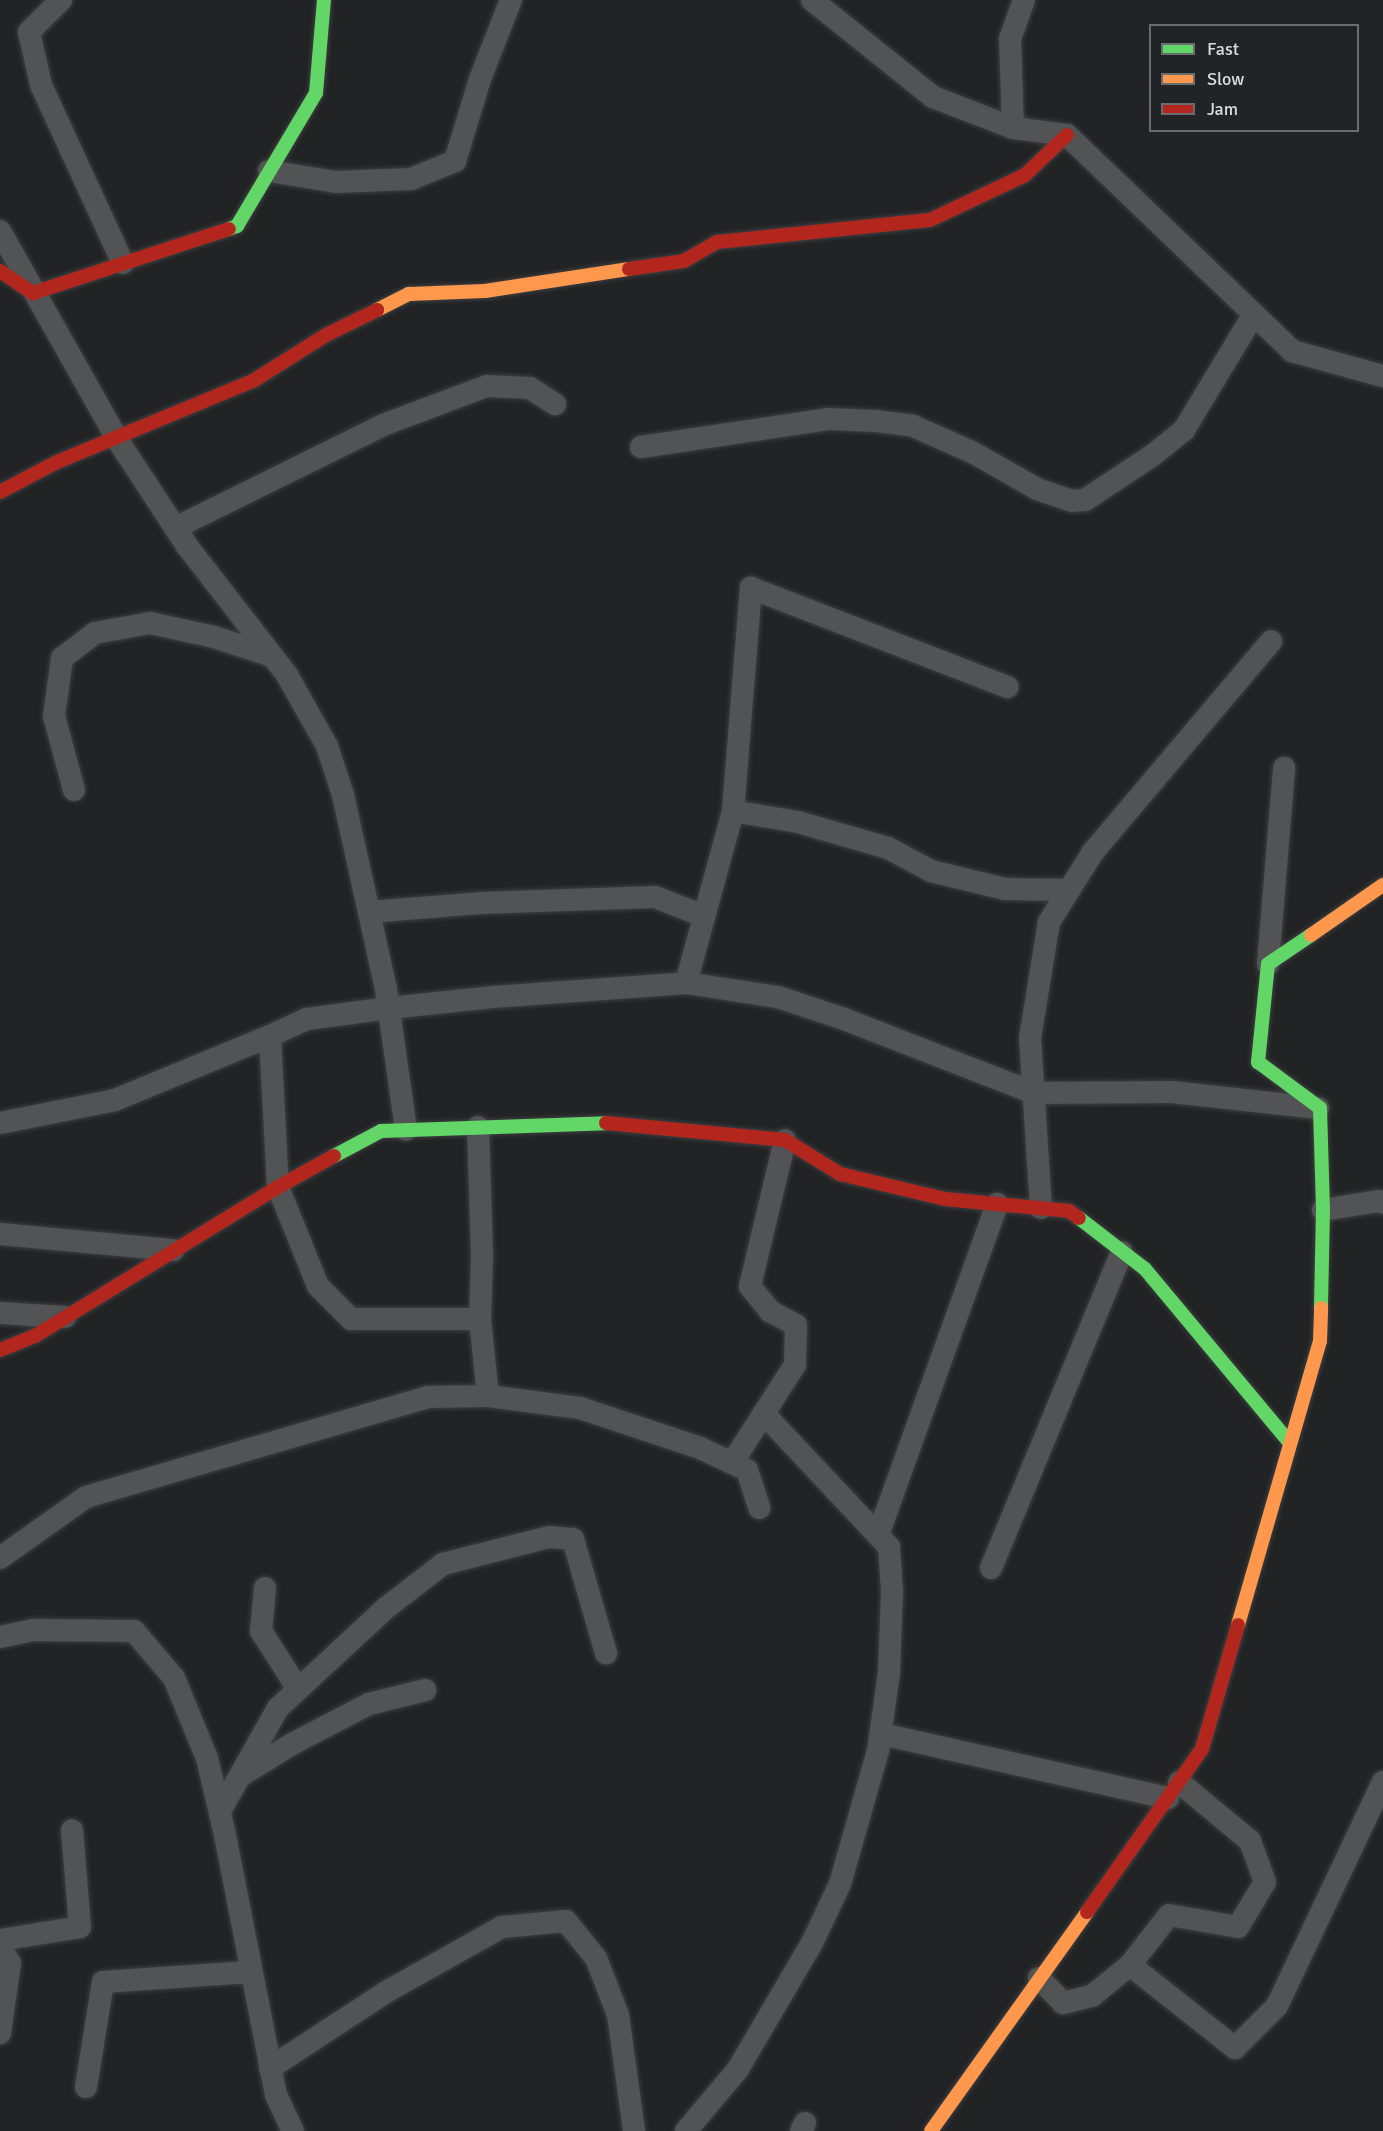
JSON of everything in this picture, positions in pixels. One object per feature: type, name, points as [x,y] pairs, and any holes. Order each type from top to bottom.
[{"type":"street","points":[[61,0],[28,32],[41,85],[123,263]]},
{"type":"street","points":[[33,292],[237,226],[316,93],[324,0]]},
{"type":"street","points":[[270,171],[336,182],[411,179],[455,161],[480,79],[511,0]]},
{"type":"street","points":[[812,0],[933,97],[1013,128],[1066,135],[1292,351],[1383,376]]},
{"type":"street","points":[[1013,128],[1010,39],[1024,0]]},
{"type":"street","points":[[0,492],[57,462],[253,381],[326,335],[409,294],[485,291],[684,261],[717,242],[813,230],[930,220],[1025,175],[1066,135]]},
{"type":"street","points":[[0,231],[117,439],[175,528],[287,675],[327,746],[343,795],[389,1008],[406,1130]]},
{"type":"street","points":[[0,271],[33,292]]},
{"type":"street","points":[[641,447],[828,420],[875,421],[913,426],[972,452],[1037,489],[1071,501],[1085,500],[1153,455],[1184,430],[1254,314]]},
{"type":"street","points":[[175,528],[383,425],[487,386],[530,388],[555,404]]},
{"type":"street","points":[[687,983],[733,811],[751,588],[1008,687]]},
{"type":"street","points":[[74,790],[54,716],[62,658],[95,633],[150,623],[214,637],[272,656]]},
{"type":"street","points":[[1041,1208],[1030,1038],[1049,922],[1093,852],[1271,641]]},
{"type":"street","points":[[1284,768],[1258,1062],[1320,1108]]},
{"type":"street","points":[[733,811],[798,822],[888,848],[931,871],[1005,889],[1069,890]]},
{"type":"street","points":[[1268,964],[1383,885]]},
{"type":"street","points":[[369,912],[480,903],[655,897],[704,916]]},
{"type":"street","points":[[0,1123],[114,1100],[307,1019],[493,997],[687,983],[778,997],[844,1019],[1034,1093],[1172,1092],[1320,1108]]},
{"type":"street","points":[[270,1036],[278,1187],[318,1286],[351,1319],[480,1319]]},
{"type":"street","points":[[931,2131],[1202,1749],[1320,1341],[1323,1210],[1320,1108]]},
{"type":"street","points":[[0,1350],[35,1336],[278,1187],[381,1131],[592,1122],[785,1140],[840,1174],[945,1199],[1069,1211],[1145,1269],[1290,1443]]},
{"type":"street","points":[[478,1127],[482,1257],[480,1319],[488,1396]]},
{"type":"street","points":[[732,1463],[795,1365],[796,1325],[770,1311],[750,1286],[785,1140]]},
{"type":"street","points":[[1323,1210],[1379,1201],[1383,1203]]},
{"type":"street","points":[[878,1535],[997,1204]]},
{"type":"street","points":[[0,1234],[173,1250]]},
{"type":"street","points":[[991,1568],[1122,1252]]},
{"type":"street","points":[[0,1314],[65,1317]]},
{"type":"street","points":[[0,1558],[86,1497],[428,1397],[488,1396],[580,1408],[700,1448],[747,1470],[759,1508]]},
{"type":"street","points":[[686,2131],[738,2069],[813,1941],[840,1884],[878,1751],[889,1673],[892,1591],[889,1547],[764,1414]]},
{"type":"street","points":[[220,1811],[278,1708],[386,1608],[443,1564],[549,1538],[573,1539],[606,1653]]},
{"type":"street","points":[[265,1588],[261,1631],[298,1689]]},
{"type":"street","points":[[1,1637],[33,1630],[134,1631],[174,1678],[207,1758],[220,1811],[276,2095],[293,2131]]},
{"type":"street","points":[[239,1777],[292,1744],[369,1704],[425,1690]]},
{"type":"street","points":[[881,1734],[1173,1790],[1250,1841],[1264,1882],[1238,1927],[1169,1915],[1130,1965],[1092,1996],[1063,2003],[1040,1978]]},
{"type":"street","points":[[1130,1965],[1235,2048],[1277,2006],[1383,1782]]},
{"type":"street","points":[[0,1940],[80,1927],[72,1830]]},
{"type":"street","points":[[270,2068],[386,1992],[502,1927],[566,1921],[596,1958],[618,2015],[634,2131]]},
{"type":"street","points":[[0,1948],[10,1963],[0,2033]]},
{"type":"street","points":[[86,2087],[103,1982],[250,1972]]},
{"type":"traffic: fast","points":[[229,229],[237,226],[316,93],[324,0]]},
{"type":"traffic: fast","points":[[1311,935],[1268,964],[1258,1062],[1320,1108],[1323,1210],[1321,1308]]},
{"type":"traffic: fast","points":[[334,1156],[381,1131],[606,1123]]},
{"type":"traffic: fast","points":[[1079,1218],[1145,1269],[1290,1443]]},
{"type":"traffic: slow","points":[[377,310],[409,294],[485,291],[629,269]]},
{"type":"traffic: slow","points":[[1311,935],[1383,885]]},
{"type":"traffic: slow","points":[[1238,1625],[1320,1341],[1321,1308]]},
{"type":"traffic: slow","points":[[931,2131],[1087,1912]]},
{"type":"traffic: jam","points":[[629,269],[684,261],[717,242],[930,220],[1025,175],[1067,135]]},
{"type":"traffic: jam","points":[[0,271],[33,293],[229,229]]},
{"type":"traffic: jam","points":[[0,492],[57,462],[253,381],[326,335],[377,310]]},
{"type":"traffic: jam","points":[[606,1123],[785,1140],[840,1174],[945,1199],[1069,1211],[1079,1218]]},
{"type":"traffic: jam","points":[[0,1350],[35,1336],[278,1187],[334,1156]]},
{"type":"traffic: jam","points":[[1087,1912],[1202,1749],[1238,1625]]}]
